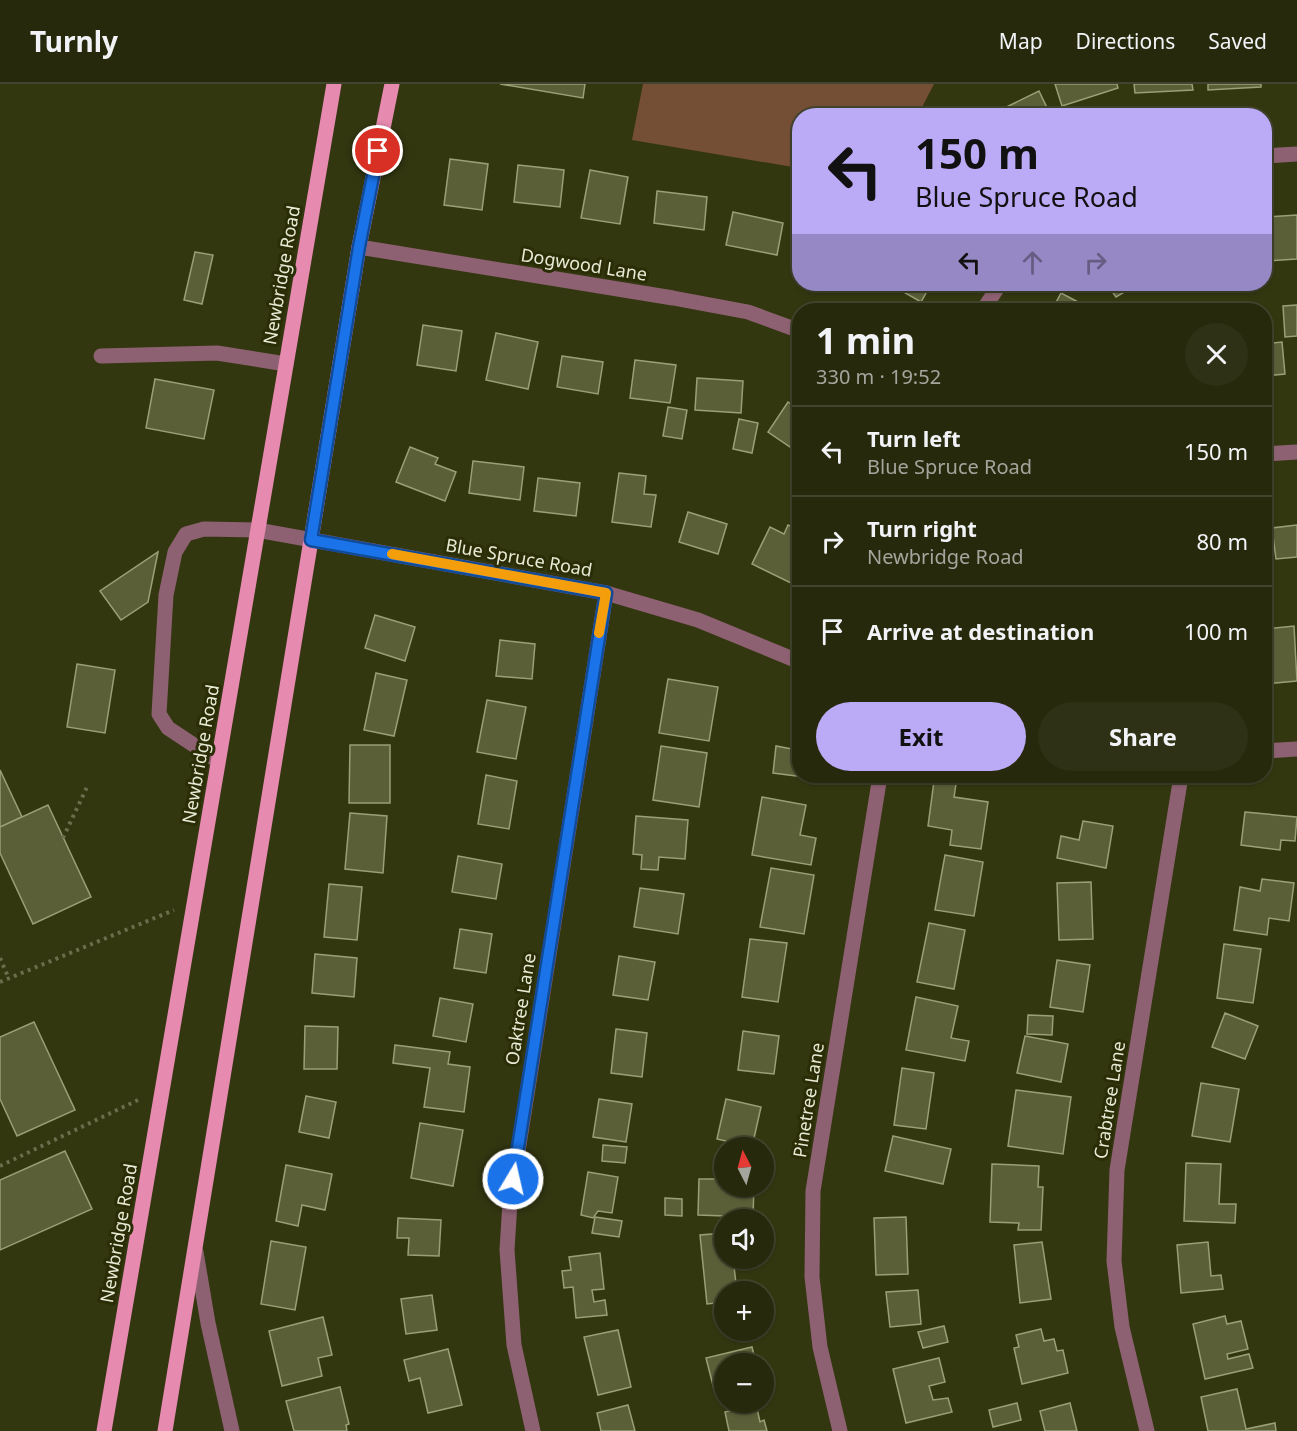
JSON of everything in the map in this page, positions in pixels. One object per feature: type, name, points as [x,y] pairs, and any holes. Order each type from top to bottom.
[{"type":"main road","name":"Newbridge Road","points":[[104,1431],[333,84]]},
{"type":"main road","points":[[165,1431],[359,247],[392,84]]},
{"type":"street","points":[[1272,156],[1297,154]]},
{"type":"street","name":"Dogwood Lane","points":[[359,247],[748,312],[792,328]]},
{"type":"street","points":[[101,356],[217,352],[286,364]]},
{"type":"street","points":[[1272,454],[1297,452]]},
{"type":"street","name":"Blue Spruce Road","points":[[218,761],[168,728],[159,714],[166,595],[175,552],[186,534],[204,529],[257,530],[606,593],[698,620],[792,659]]},
{"type":"street","name":"Oaktree Lane","points":[[533,1431],[514,1345],[507,1250],[510,1202],[606,593]]},
{"type":"street","points":[[1272,751],[1297,749]]},
{"type":"street","name":"Pinetree Lane","points":[[840,1431],[820,1347],[812,1277],[813,1191],[879,783]]},
{"type":"street","name":"Crabtree Lane","points":[[1147,1431],[1122,1327],[1114,1261],[1117,1170],[1180,783]]},
{"type":"street","points":[[195,1246],[208,1323],[232,1431]]},
{"type":"path","points":[[63,838],[87,787]]},
{"type":"path","points":[[0,982],[194,901]]},
{"type":"path","points":[[0,958],[9,979]]},
{"type":"path","points":[[0,1166],[163,1088]]},
{"type":"shaded area","points":[[643,84],[934,84],[922,108],[792,108],[792,167],[632,140]]},
{"type":"building","points":[[500,84],[585,84],[583,98]]},
{"type":"building","points":[[1055,84],[1117,84],[1118,88],[1062,106]]},
{"type":"building","points":[[1134,84],[1192,84],[1193,90],[1135,93]]},
{"type":"building","points":[[1208,84],[1261,84],[1261,87],[1208,90]]},
{"type":"building","points":[[1039,91],[1047,108],[1004,108]]},
{"type":"building","points":[[450,159],[488,164],[482,210],[444,205]]},
{"type":"building","points":[[518,165],[564,170],[560,207],[514,202]]},
{"type":"building","points":[[590,170],[628,177],[620,224],[581,218]]},
{"type":"building","points":[[657,191],[707,197],[704,230],[654,223]]},
{"type":"building","points":[[733,212],[783,223],[777,255],[726,245]]},
{"type":"building","points":[[1297,215],[1297,259],[1272,261],[1272,217]]},
{"type":"building","points":[[195,252],[213,255],[202,304],[184,300]]},
{"type":"building","points":[[902,291],[927,291],[921,302]]},
{"type":"building","points":[[1112,291],[1126,291],[1116,297]]},
{"type":"building","points":[[1061,293],[1080,303],[1056,303]]},
{"type":"building","points":[[1297,305],[1297,336],[1285,337],[1283,306]]},
{"type":"building","points":[[423,325],[462,331],[456,371],[417,365]]},
{"type":"building","points":[[496,333],[538,342],[528,389],[486,380]]},
{"type":"building","points":[[1282,342],[1285,374],[1272,375],[1272,343]]},
{"type":"building","points":[[562,356],[603,362],[598,394],[557,387]]},
{"type":"building","points":[[635,360],[676,365],[670,403],[630,398]]},
{"type":"building","points":[[697,378],[743,381],[741,413],[695,410]]},
{"type":"building","points":[[155,379],[214,390],[204,439],[146,428]]},
{"type":"building","points":[[788,402],[792,405],[792,448],[768,432]]},
{"type":"building","points":[[668,407],[687,410],[682,439],[663,436]]},
{"type":"building","points":[[739,419],[758,423],[752,453],[733,449]]},
{"type":"building","points":[[410,447],[438,458],[435,464],[456,472],[445,501],[396,482]]},
{"type":"building","points":[[473,461],[524,467],[520,500],[469,493]]},
{"type":"building","points":[[619,473],[646,476],[644,494],[656,495],[651,527],[612,522]]},
{"type":"building","points":[[538,478],[580,483],[576,516],[534,511]]},
{"type":"building","points":[[688,512],[727,524],[718,554],[679,542]]},
{"type":"building","points":[[788,525],[792,527],[792,584],[752,564],[770,527],[784,534]]},
{"type":"building","points":[[1297,525],[1297,557],[1276,559],[1272,528]]},
{"type":"building","points":[[158,552],[148,602],[121,620],[100,591]]},
{"type":"building","points":[[375,615],[415,627],[405,661],[365,648]]},
{"type":"building","points":[[1294,626],[1297,681],[1272,683],[1272,628]]},
{"type":"building","points":[[500,640],[535,644],[532,679],[496,676]]},
{"type":"building","points":[[77,664],[115,670],[105,733],[67,727]]},
{"type":"building","points":[[376,673],[407,680],[394,736],[364,730]]},
{"type":"building","points":[[668,679],[718,687],[709,741],[659,733]]},
{"type":"building","points":[[487,700],[526,707],[516,759],[477,752]]},
{"type":"building","points":[[350,745],[390,745],[390,803],[349,803]]},
{"type":"building","points":[[661,746],[707,753],[699,807],[653,800]]},
{"type":"building","points":[[776,746],[792,749],[792,775],[773,773]]},
{"type":"building","points":[[0,770],[22,817],[0,827]]},
{"type":"building","points":[[486,775],[517,781],[509,829],[478,824]]},
{"type":"building","points":[[934,783],[956,784],[954,797],[988,802],[981,849],[950,845],[952,830],[928,826]]},
{"type":"building","points":[[762,797],[806,805],[800,835],[816,838],[811,865],[752,855]]},
{"type":"building","points":[[48,805],[91,897],[33,924],[0,853],[0,827]]},
{"type":"building","points":[[1245,812],[1297,817],[1295,841],[1281,840],[1280,850],[1241,845]]},
{"type":"building","points":[[350,813],[387,816],[383,873],[345,869]]},
{"type":"building","points":[[636,816],[688,820],[685,859],[659,857],[658,870],[641,869],[642,855],[633,854]]},
{"type":"building","points":[[1083,821],[1113,826],[1106,868],[1057,858],[1061,836],[1079,840]]},
{"type":"building","points":[[945,855],[983,862],[974,916],[935,910]]},
{"type":"building","points":[[458,856],[502,864],[496,899],[452,892]]},
{"type":"building","points":[[771,868],[814,875],[804,934],[760,927]]},
{"type":"building","points":[[1262,879],[1294,883],[1289,921],[1269,918],[1267,935],[1234,930],[1240,887],[1260,891]]},
{"type":"building","points":[[1091,882],[1093,939],[1059,940],[1057,883]]},
{"type":"building","points":[[329,884],[362,887],[357,940],[324,937]]},
{"type":"building","points":[[640,888],[684,894],[678,934],[634,927]]},
{"type":"building","points":[[929,923],[965,930],[954,989],[917,982]]},
{"type":"building","points":[[460,929],[492,934],[486,973],[454,968]]},
{"type":"building","points":[[750,939],[787,943],[778,1002],[742,997]]},
{"type":"building","points":[[1224,944],[1261,949],[1253,1003],[1217,998]]},
{"type":"building","points":[[315,954],[357,958],[354,997],[312,993]]},
{"type":"building","points":[[619,956],[655,962],[648,1000],[613,995]]},
{"type":"building","points":[[1057,960],[1090,965],[1083,1012],[1050,1007]]},
{"type":"building","points":[[916,997],[958,1006],[951,1038],[969,1041],[965,1061],[906,1050]]},
{"type":"building","points":[[440,998],[473,1004],[466,1042],[433,1036]]},
{"type":"building","points":[[1225,1013],[1258,1026],[1245,1059],[1212,1047]]},
{"type":"building","points":[[1028,1015],[1053,1016],[1052,1035],[1027,1034]]},
{"type":"building","points":[[34,1022],[75,1110],[17,1136],[0,1099],[0,1037]]},
{"type":"building","points":[[305,1026],[338,1027],[337,1069],[304,1069]]},
{"type":"building","points":[[616,1029],[647,1033],[642,1077],[611,1073]]},
{"type":"building","points":[[743,1031],[779,1036],[774,1074],[738,1070]]},
{"type":"building","points":[[1025,1036],[1068,1044],[1061,1082],[1017,1073]]},
{"type":"building","points":[[395,1045],[450,1052],[448,1064],[470,1067],[464,1112],[424,1107],[430,1068],[393,1063]]},
{"type":"building","points":[[902,1068],[934,1073],[926,1129],[894,1125]]},
{"type":"building","points":[[1201,1083],[1239,1089],[1230,1142],[1192,1136]]},
{"type":"building","points":[[1016,1090],[1071,1097],[1063,1154],[1008,1146]]},
{"type":"building","points":[[306,1096],[336,1102],[329,1138],[299,1132]]},
{"type":"building","points":[[599,1099],[632,1104],[626,1142],[593,1137]]},
{"type":"building","points":[[726,1099],[761,1107],[754,1137],[717,1137]]},
{"type":"building","points":[[420,1123],[463,1130],[453,1186],[411,1178]]},
{"type":"building","points":[[893,1136],[951,1149],[943,1184],[885,1171]]},
{"type":"building","points":[[603,1145],[627,1147],[625,1163],[602,1161]]},
{"type":"building","points":[[65,1151],[92,1209],[0,1250],[0,1180]]},
{"type":"building","points":[[1186,1163],[1221,1164],[1219,1204],[1236,1204],[1235,1223],[1184,1221]]},
{"type":"building","points":[[992,1164],[1039,1166],[1038,1187],[1043,1187],[1041,1230],[1018,1230],[1019,1223],[990,1222]]},
{"type":"building","points":[[286,1165],[332,1174],[325,1210],[302,1205],[298,1226],[276,1221]]},
{"type":"building","points":[[588,1172],[618,1177],[612,1213],[598,1211],[593,1218],[581,1215]]},
{"type":"building","points":[[699,1179],[714,1179],[714,1197],[754,1197],[753,1209],[714,1209],[714,1216],[698,1215]]},
{"type":"building","points":[[665,1198],[682,1199],[682,1216],[665,1215]]},
{"type":"building","points":[[595,1217],[622,1221],[619,1237],[592,1233]]},
{"type":"building","points":[[906,1217],[908,1274],[876,1275],[874,1218]]},
{"type":"building","points":[[398,1218],[441,1220],[439,1256],[408,1255],[409,1238],[397,1238]]},
{"type":"building","points":[[714,1234],[714,1269],[734,1269],[736,1281],[714,1281],[714,1303],[707,1304],[700,1235]]},
{"type":"building","points":[[271,1241],[306,1247],[295,1310],[261,1304]]},
{"type":"building","points":[[1042,1242],[1051,1299],[1020,1303],[1014,1245]]},
{"type":"building","points":[[1208,1242],[1211,1276],[1221,1275],[1223,1289],[1181,1293],[1177,1245]]},
{"type":"building","points":[[600,1253],[604,1289],[592,1290],[594,1302],[605,1300],[607,1315],[576,1318],[573,1287],[564,1288],[562,1271],[571,1270],[569,1257]]},
{"type":"building","points":[[918,1290],[921,1324],[890,1327],[886,1292]]},
{"type":"building","points":[[432,1295],[437,1330],[406,1334],[401,1299]]},
{"type":"building","points":[[1225,1316],[1227,1324],[1241,1321],[1248,1349],[1227,1354],[1228,1359],[1249,1354],[1253,1368],[1205,1379],[1193,1324]]},
{"type":"building","points":[[323,1317],[332,1355],[318,1358],[322,1376],[282,1386],[269,1331]]},
{"type":"building","points":[[944,1326],[948,1342],[923,1348],[918,1332]]},
{"type":"building","points":[[1041,1329],[1044,1341],[1054,1339],[1057,1351],[1063,1350],[1068,1373],[1022,1384],[1014,1348],[1019,1347],[1016,1335]]},
{"type":"building","points":[[618,1330],[631,1387],[598,1395],[584,1337]]},
{"type":"building","points":[[752,1347],[753,1353],[727,1353]]},
{"type":"building","points":[[448,1349],[462,1405],[428,1413],[420,1378],[409,1381],[404,1360]]},
{"type":"building","points":[[714,1356],[714,1389],[706,1358]]},
{"type":"building","points":[[939,1358],[945,1382],[929,1386],[933,1400],[948,1398],[952,1412],[906,1423],[893,1369]]},
{"type":"building","points":[[340,1387],[349,1424],[346,1425],[347,1431],[294,1431],[286,1401]]},
{"type":"building","points":[[1237,1389],[1246,1429],[1275,1423],[1276,1431],[1208,1431],[1201,1397]]},
{"type":"building","points":[[1017,1403],[1021,1420],[993,1427],[989,1410]]},
{"type":"building","points":[[1070,1403],[1077,1431],[1045,1431],[1040,1411]]},
{"type":"building","points":[[628,1405],[635,1431],[601,1431],[597,1413]]},
{"type":"building","points":[[725,1413],[758,1413],[760,1422],[764,1420],[767,1431],[729,1431]]},
{"type":"slow traffic","points":[[392,554],[606,593],[599,633]]},
{"type":"route","points":[[378,151],[359,247],[311,540],[606,593],[513,1179]]}]
